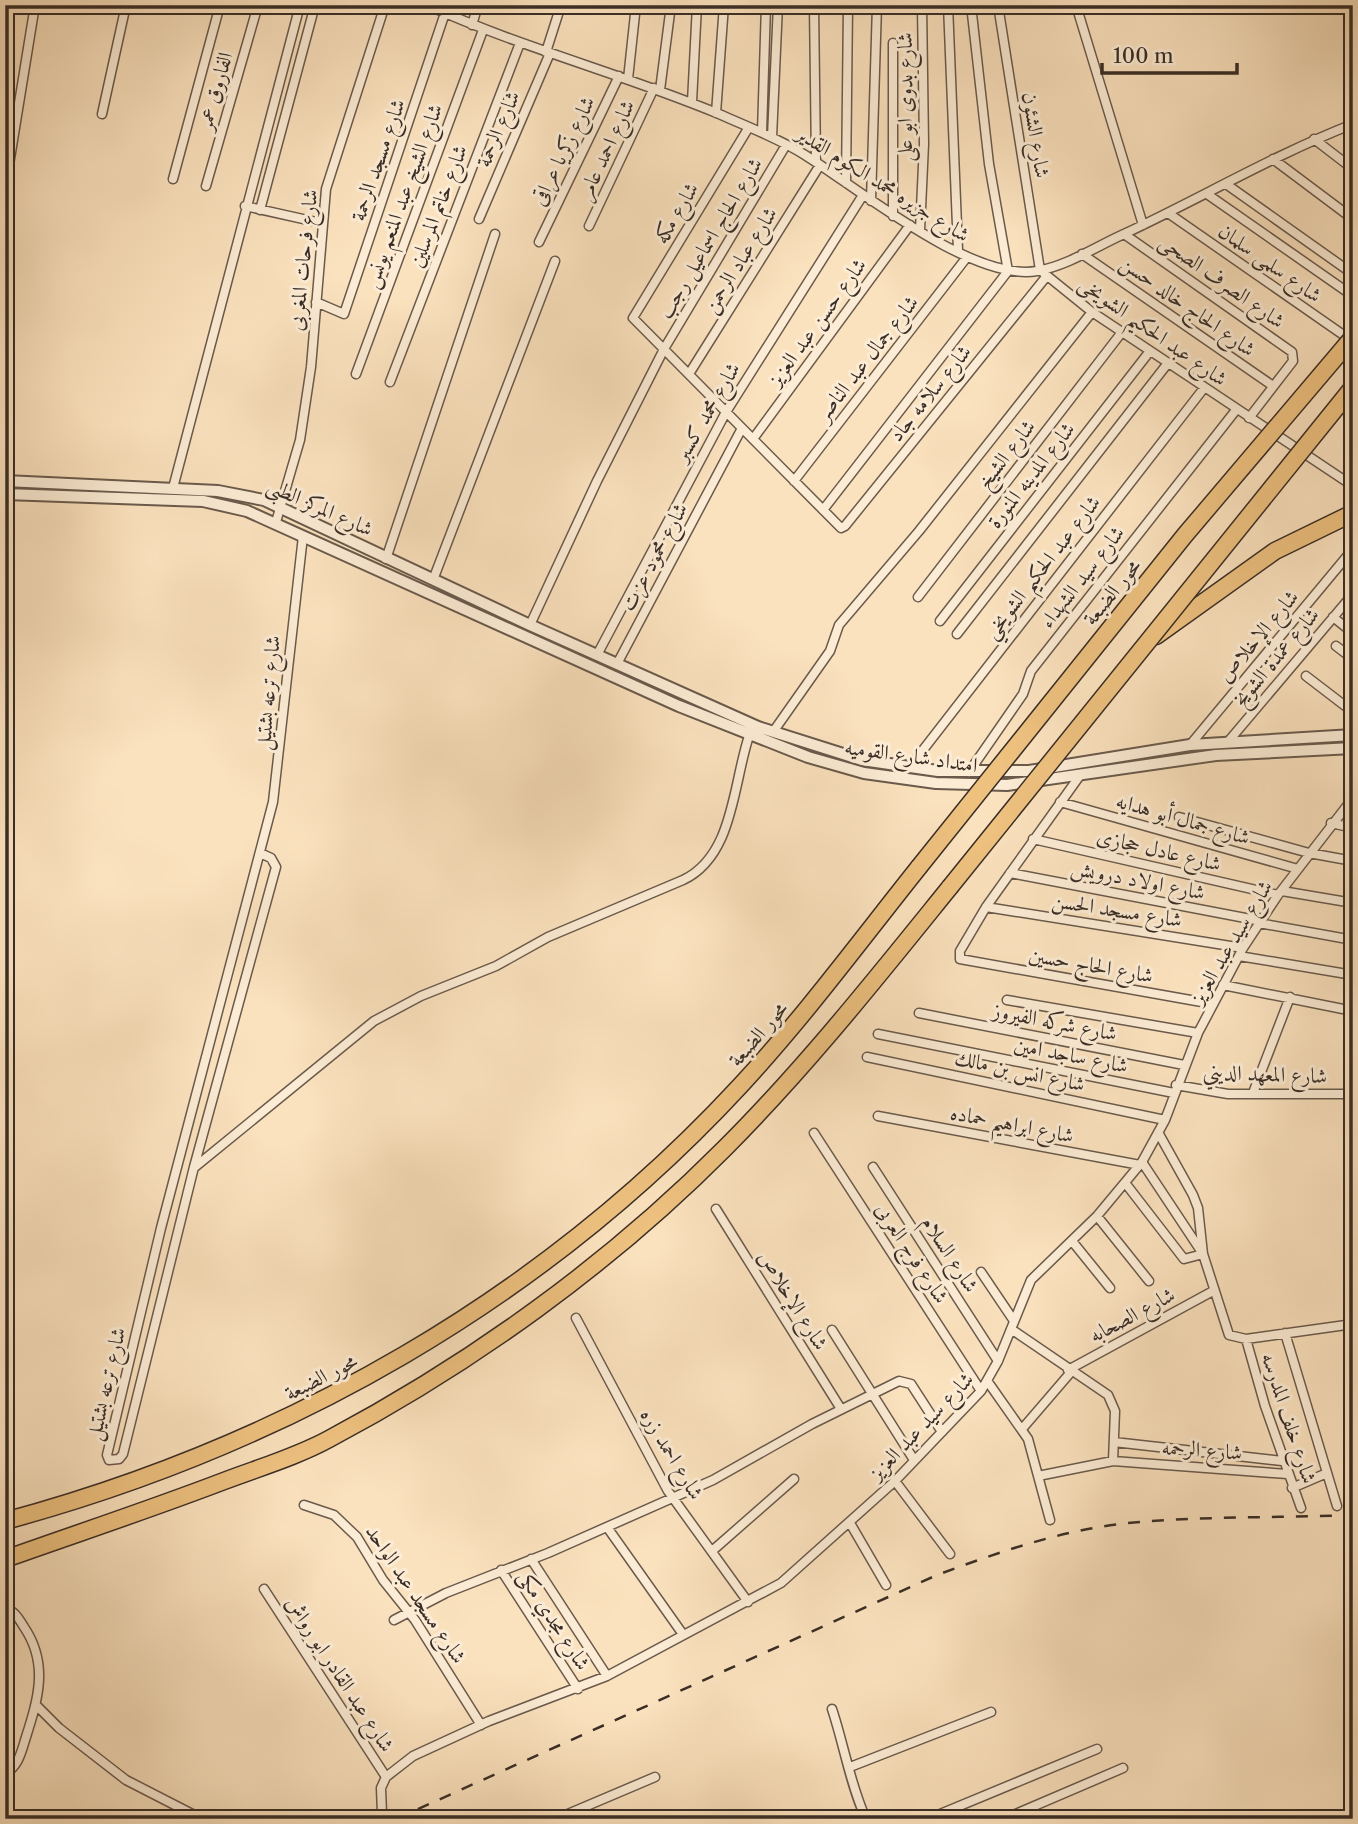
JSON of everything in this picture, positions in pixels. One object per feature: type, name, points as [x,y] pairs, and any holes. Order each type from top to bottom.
[{"type":"highway","name":"محور الضبعة","points":[[5,1521],[153,1476],[309,1408],[458,1324],[538,1267],[618,1204],[738,1087],[810,1005],[1185,535],[1353,339]]},
{"type":"highway","points":[[5,1559],[164,1504],[327,1440],[474,1351],[559,1293],[638,1229],[723,1150],[829,1034],[1154,637],[1353,387]]},
{"type":"highway","points":[[1154,637],[1275,551],[1353,513]]},
{"type":"street","points":[[6,183],[35,5]]},
{"type":"street","points":[[102,114],[126,5]]},
{"type":"street","points":[[173,179],[220,5]]},
{"type":"street","name":"الفاروق عمر","points":[[206,186],[258,5]]},
{"type":"street","points":[[173,488],[300,5]]},
{"type":"street","points":[[261,209],[315,5]]},
{"type":"street","name":"شارع فرحات المغربى","points":[[276,522],[300,440],[311,367],[321,223],[332,168],[385,5]]},
{"type":"street","name":"شارع جزيره محمد الكوم القدير","points":[[427,5],[484,30],[692,102],[762,132],[818,164],[893,216],[967,257],[1008,271],[1043,274],[1314,139],[1353,124]]},
{"type":"street","points":[[472,25],[478,5]]},
{"type":"street","name":"شارع الرحمة","points":[[479,219],[548,53],[562,5]]},
{"type":"street","name":"شارع زكريا عراقى","points":[[539,242],[624,78],[636,5]]},
{"type":"street","name":"شارع احمد عامر","points":[[589,226],[657,89],[671,5]]},
{"type":"street","points":[[692,102],[697,5]]},
{"type":"street","points":[[716,113],[724,5]]},
{"type":"street","points":[[762,132],[766,5]]},
{"type":"street","points":[[772,137],[778,5]]},
{"type":"street","points":[[814,5],[818,164]]},
{"type":"street","points":[[846,183],[848,5]]},
{"type":"street","points":[[871,201],[877,5]]},
{"type":"street","name":"شارع بدوى ابو على","points":[[920,230],[924,144],[922,5]]},
{"type":"street","points":[[948,5],[957,250]]},
{"type":"street","points":[[664,349],[823,510],[1008,271],[989,164],[971,5]]},
{"type":"street","name":"شارع الشئون","points":[[998,5],[1043,274]]},
{"type":"street","points":[[1076,5],[1143,225]]},
{"type":"street","name":"شارع مسجد الرحمة","points":[[316,302],[341,315],[445,13]]},
{"type":"street","name":"شارع الشيخ عبد المنعم يونس","points":[[356,374],[484,30]]},
{"type":"street","name":"شارع خاتم المرسلين","points":[[390,382],[520,43]]},
{"type":"street","points":[[893,43],[893,216]]},
{"type":"street","name":"شارع مكه","points":[[664,349],[633,318],[749,127]]},
{"type":"street","points":[[1314,139],[1353,169]]},
{"type":"street","name":"شارع الحاج اسماعيل رجب","points":[[530,625],[597,481],[664,349],[786,145]]},
{"type":"street","points":[[1273,159],[1353,219]]},
{"type":"street","name":"شارع عباد الرحمن","points":[[689,374],[818,164]]},
{"type":"street","points":[[1226,184],[1353,274]]},
{"type":"street","points":[[1207,194],[1353,296]]},
{"type":"street","name":"شارع محمد كسبر","points":[[597,655],[726,412],[863,195]]},
{"type":"street","points":[[245,206],[321,223]]},
{"type":"street","name":"شارع سلمى سلمان","points":[[1168,213],[1353,339]]},
{"type":"street","name":"شارع حسن عبد العزيز","points":[[752,439],[910,225]]},
{"type":"street","points":[[386,559],[495,234]]},
{"type":"street","name":"شارع الصرف الصحى","points":[[1124,234],[1292,352],[1293,360],[1273,386]]},
{"type":"street","name":"شارع الحاج خالد حسن","points":[[1082,254],[1273,386]]},
{"type":"street","name":"شارع جمال عبد الناصر","points":[[794,481],[967,257]]},
{"type":"street","points":[[433,580],[555,261]]},
{"type":"street","name":"شارع عبد الحكيم الشويخى","points":[[1043,274],[1092,312],[1353,486]]},
{"type":"street","name":"شارع سلامه جاد","points":[[823,510],[839,527],[845,526],[1043,274]]},
{"type":"street","points":[[773,732],[830,651],[839,625],[919,531],[1092,312]]},
{"type":"street","name":"شارع الشيخ","points":[[918,597],[1122,332]]},
{"type":"street","name":"شارع المدينه المنورة","points":[[940,621],[1150,351]]},
{"type":"street","points":[[957,634],[1168,363]]},
{"type":"street","points":[[1249,418],[1273,386]]},
{"type":"street","name":"شارع عبد الحكيم الشويخي","points":[[909,768],[1204,388]]},
{"type":"street","name":"شارع سيد الشهداء","points":[[969,773],[1023,694],[1031,671],[1236,410]]},
{"type":"street","name":"شارع محمود عزت","points":[[617,664],[741,428]]},
{"type":"street","name":"شارع المركز الطبى","points":[[5,481],[234,493],[280,506],[386,559],[597,655]]},
{"type":"street","name":"شارع المركز الطبى","points":[[5,494],[203,501],[232,506],[276,522],[567,656]]},
{"type":"street","name":"شارع ترعه بشتيل","points":[[260,853],[274,860],[276,867],[194,1167],[123,1454],[119,1459],[109,1460],[107,1455],[161,1228],[260,853],[278,771],[303,536]]},
{"type":"street","name":"شارع الإخلاص","points":[[1190,744],[1353,550]]},
{"type":"street","name":"شارع عمدة الشويخ","points":[[1227,743],[1351,599]]},
{"type":"street","points":[[1333,617],[1353,633]]},
{"type":"street","points":[[1336,646],[1353,659]]},
{"type":"street","name":"امتداد شارع القوميه","points":[[597,655],[773,732],[838,754],[909,768],[969,773],[1029,771],[1190,744],[1353,735]]},
{"type":"street","name":"امتداد شارع القوميه","points":[[567,656],[749,736],[844,768],[936,783],[1007,785],[1216,755],[1353,748]]},
{"type":"street","points":[[1306,676],[1353,712]]},
{"type":"street","points":[[194,1167],[374,1021],[421,996],[496,966],[548,937],[671,885],[700,869],[722,838],[749,736]]},
{"type":"street","points":[[986,907],[1090,762]]},
{"type":"street","name":"شارع سيد عبد العزيز","points":[[386,1777],[413,1756],[481,1725],[607,1676],[682,1633],[781,1583],[895,1480],[988,1382],[1031,1280],[1097,1216],[1141,1164],[1166,1120],[1175,1089],[1198,1033],[1241,952],[1309,853],[1353,798]]},
{"type":"street","name":"شارع جمال أبو هدايه","points":[[1060,802],[1298,869]]},
{"type":"street","points":[[1179,817],[1309,853],[1353,861]]},
{"type":"street","points":[[1331,823],[1353,828]]},
{"type":"street","name":"شارع عادل حجازى","points":[[1033,839],[1280,893],[1353,903]]},
{"type":"street","name":"شارع اولاد درويش","points":[[1010,873],[1353,940]]},
{"type":"street","name":"شارع مسجد الحسن","points":[[986,907],[1241,952],[1353,975]]},
{"type":"street","name":"شارع الحاج حسين","points":[[986,907],[960,951],[959,956],[964,961],[1213,1004]]},
{"type":"street","points":[[1223,985],[1343,1009]]},
{"type":"street","points":[[1253,1093],[1290,997]]},
{"type":"street","points":[[1007,1000],[1198,1033]]},
{"type":"street","name":"شارع شركه الفيروز","points":[[919,1013],[1184,1065]]},
{"type":"street","name":"شارع ساجد امين","points":[[878,1034],[1175,1089]]},
{"type":"street","name":"شارع انس بن مالك","points":[[867,1057],[1166,1120]]},
{"type":"street","name":"شارع المعهد الديني","points":[[1175,1089],[1204,1092],[1353,1094]]},
{"type":"street","name":"شارع ابراهيم حماده","points":[[878,1116],[1141,1164]]},
{"type":"street","name":"شارع فرج العربى","points":[[814,1133],[981,1391]]},
{"type":"street","points":[[1159,1134],[1198,1208],[1203,1254],[1229,1335],[1246,1339],[1353,1324]]},
{"type":"street","points":[[1141,1164],[1203,1254]]},
{"type":"street","name":"شارع السلام","points":[[873,1167],[998,1361]]},
{"type":"street","points":[[1126,1184],[1184,1259],[1203,1254]]},
{"type":"street","name":"شارع الإخلاص","points":[[716,1209],[841,1409]]},
{"type":"street","points":[[1097,1216],[1149,1281]]},
{"type":"street","points":[[1072,1241],[1110,1288]]},
{"type":"street","points":[[981,1272],[1012,1325],[1070,1371],[1108,1395],[1114,1404],[1113,1461]]},
{"type":"street","name":"شارع الصحابه","points":[[1070,1371],[1213,1291]]},
{"type":"street","name":"شارع احمد زره","points":[[576,1318],[673,1497],[748,1602]]},
{"type":"street","points":[[832,1330],[870,1395],[914,1460]]},
{"type":"street","points":[[1285,1333],[1338,1506]]},
{"type":"street","name":"شارع خلف المدرسه","points":[[1246,1339],[1282,1461],[1301,1508]]},
{"type":"street","points":[[1021,1429],[1070,1371]]},
{"type":"street","points":[[394,1620],[501,1570],[607,1527],[729,1472],[841,1409],[900,1381],[907,1382],[942,1432]]},
{"type":"street","points":[[988,1382],[1033,1450],[1049,1520]]},
{"type":"street","points":[[1114,1442],[1282,1461]]},
{"type":"street","name":"شارع الرحمه","points":[[1038,1476],[1113,1461],[1287,1474]]},
{"type":"street","points":[[1292,1488],[1327,1473]]},
{"type":"street","points":[[712,1551],[793,1479]]},
{"type":"street","points":[[895,1480],[950,1554]]},
{"type":"street","name":"شارع مسجد عبد الواحد","points":[[304,1505],[325,1510],[351,1528],[387,1586],[409,1611],[481,1725]]},
{"type":"street","points":[[850,1523],[886,1585]]},
{"type":"street","points":[[607,1527],[682,1633]]},
{"type":"street","points":[[531,1559],[607,1676]]},
{"type":"street","name":"شارع مجدي مكى","points":[[501,1570],[578,1689]]},
{"type":"street","name":"شارع عبد القادر ابو رواش","points":[[264,1589],[386,1777]]},
{"type":"street","points":[[5,1608],[14,1613],[35,1648],[41,1677],[36,1705],[16,1767],[5,1774]]},
{"type":"street","points":[[36,1705],[59,1728],[126,1780],[202,1819]]},
{"type":"street","points":[[832,1709],[855,1792],[866,1819]]},
{"type":"street","points":[[850,1767],[991,1712]]},
{"type":"street","points":[[928,1819],[1097,1749]]},
{"type":"street","points":[[1004,1819],[1123,1768]]},
{"type":"street","points":[[382,1814],[380,1788],[386,1777]]},
{"type":"street","points":[[556,1819],[655,1777]]},
{"type":"railway","points":[[396,1819],[937,1575],[1007,1550],[1055,1536],[1128,1523],[1353,1515]]}]
